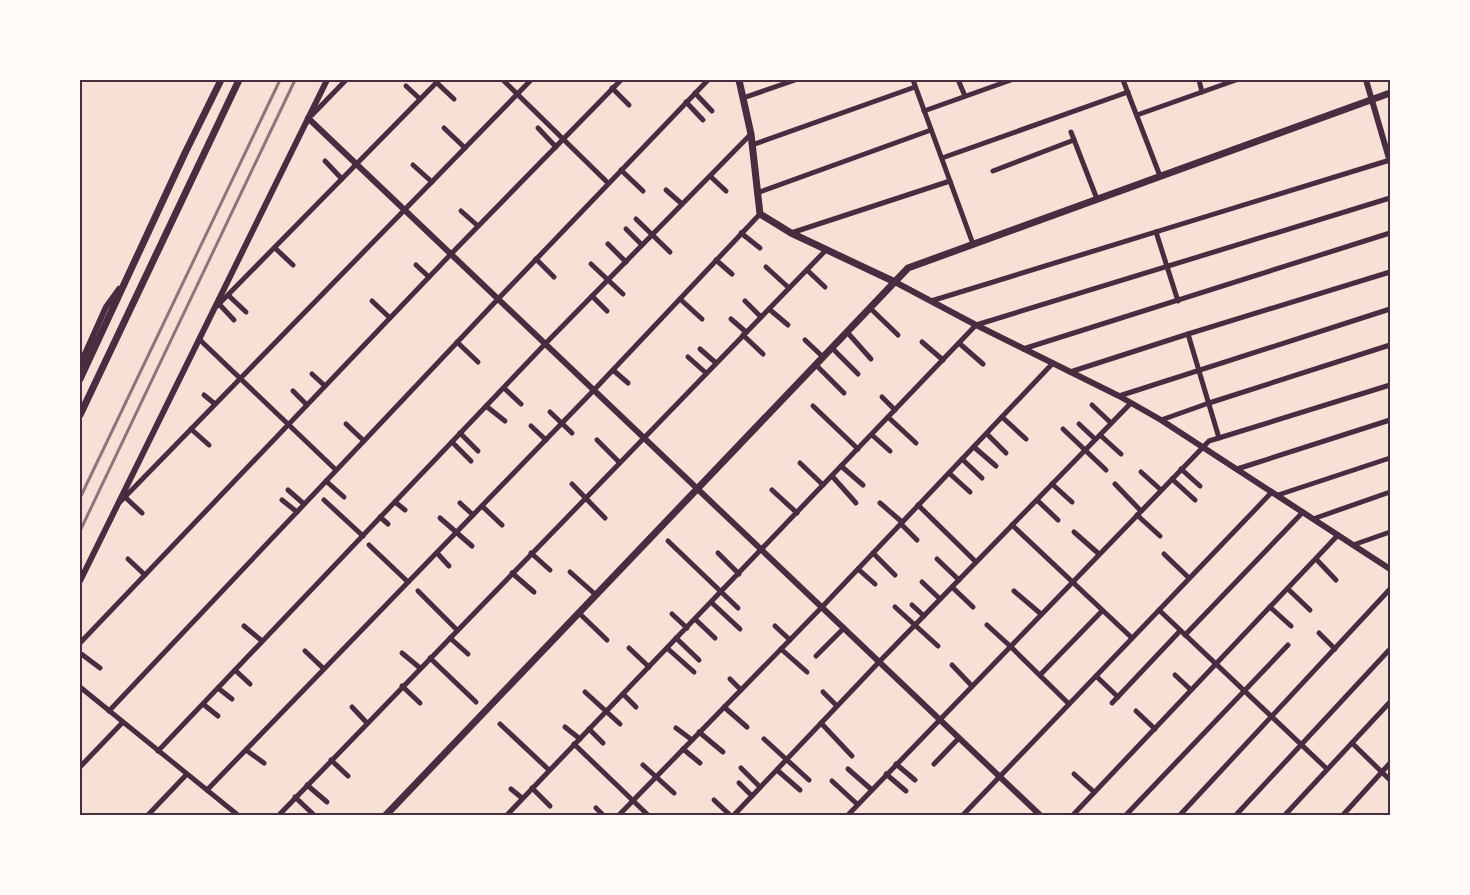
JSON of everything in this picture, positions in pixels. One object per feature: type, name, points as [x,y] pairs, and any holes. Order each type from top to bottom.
[{"type":"main road","points":[[80,379],[221,80]]},
{"type":"main road","points":[[80,415],[239,80]]},
{"type":"main road","points":[[739,80],[751,134],[760,214],[792,233],[895,282]]},
{"type":"main road","points":[[385,816],[908,268],[1390,93]]},
{"type":"street","points":[[80,582],[327,80]]},
{"type":"street","points":[[308,118],[346,80]]},
{"type":"street","points":[[503,80],[609,183]]},
{"type":"street","points":[[118,504],[531,80]]},
{"type":"street","points":[[80,643],[451,254],[621,80]]},
{"type":"street","points":[[109,711],[708,80]]},
{"type":"street","points":[[743,98],[795,80]]},
{"type":"street","points":[[913,80],[973,244]]},
{"type":"street","points":[[924,111],[1011,80]]},
{"type":"street","points":[[1123,80],[1160,176]]},
{"type":"street","points":[[1199,80],[1202,92]]},
{"type":"street","points":[[1137,115],[1236,80]]},
{"type":"street","points":[[931,301],[1390,161],[1366,80]]},
{"type":"street","points":[[216,307],[437,81],[454,99]]},
{"type":"street","points":[[959,82],[965,96]]},
{"type":"street","points":[[406,86],[420,99]]},
{"type":"street","points":[[752,145],[915,87]]},
{"type":"street","points":[[612,88],[629,105]]},
{"type":"street","points":[[942,158],[1128,92]]},
{"type":"street","points":[[695,93],[712,111]]},
{"type":"street","points":[[686,102],[703,120]]},
{"type":"street","points":[[308,118],[1041,816]]},
{"type":"street","points":[[444,128],[465,148]]},
{"type":"street","points":[[538,128],[556,147]]},
{"type":"street","points":[[757,193],[931,130]]},
{"type":"street","points":[[1071,132],[1097,199]]},
{"type":"street","points":[[158,751],[545,344],[751,134]]},
{"type":"street","points":[[993,171],[1074,140]]},
{"type":"street","points":[[325,161],[342,179]]},
{"type":"street","points":[[413,165],[432,182]]},
{"type":"street","points":[[621,170],[643,191]]},
{"type":"street","points":[[710,176],[726,191]]},
{"type":"street","points":[[792,233],[950,181]]},
{"type":"street","points":[[666,190],[682,204]]},
{"type":"street","points":[[506,816],[976,325],[1390,198]]},
{"type":"street","points":[[461,211],[478,226]]},
{"type":"street","points":[[207,790],[546,440],[760,214]]},
{"type":"street","points":[[636,219],[670,252]]},
{"type":"street","points":[[626,230],[642,245]]},
{"type":"street","points":[[1156,232],[1178,301]]},
{"type":"street","points":[[741,233],[760,248]]},
{"type":"street","points":[[1023,349],[1390,233]]},
{"type":"street","points":[[608,244],[626,261]]},
{"type":"street","points":[[275,248],[293,265]]},
{"type":"street","points":[[278,816],[827,249]]},
{"type":"street","points":[[536,259],[554,277]]},
{"type":"street","points":[[716,261],[732,274]]},
{"type":"street","points":[[591,264],[623,294]]},
{"type":"street","points":[[416,265],[429,277]]},
{"type":"street","points":[[766,267],[789,288]]},
{"type":"street","points":[[807,270],[825,287]]},
{"type":"street","points":[[1070,372],[1390,272]]},
{"type":"street","points":[[80,365],[106,308],[127,278]]},
{"type":"street","points":[[895,282],[1119,396],[1161,420],[1390,569]]},
{"type":"street","points":[[228,295],[246,312]]},
{"type":"street","points":[[592,296],[607,311]]},
{"type":"street","points":[[680,298],[702,319]]},
{"type":"street","points":[[372,301],[390,318]]},
{"type":"street","points":[[745,301],[761,317]]},
{"type":"street","points":[[216,307],[234,320]]},
{"type":"street","points":[[870,308],[898,335]]},
{"type":"street","points":[[769,309],[788,325]]},
{"type":"street","points":[[1119,396],[1390,309]]},
{"type":"street","points":[[731,319],[763,354]]},
{"type":"street","points":[[847,332],[872,359]]},
{"type":"street","points":[[1188,334],[1219,438]]},
{"type":"street","points":[[199,339],[336,470]]},
{"type":"street","points":[[805,340],[823,357]]},
{"type":"street","points":[[457,342],[478,362]]},
{"type":"street","points":[[922,342],[943,360]]},
{"type":"street","points":[[959,343],[983,364]]},
{"type":"street","points":[[1161,420],[1390,345]]},
{"type":"street","points":[[832,348],[858,374]]},
{"type":"street","points":[[700,349],[716,363]]},
{"type":"street","points":[[688,357],[706,373]]},
{"type":"street","points":[[618,816],[873,554],[1053,363]]},
{"type":"street","points":[[816,365],[844,393]]},
{"type":"street","points":[[613,370],[628,383]]},
{"type":"street","points":[[312,374],[325,386]]},
{"type":"street","points":[[847,816],[1209,441],[1390,386]]},
{"type":"street","points":[[504,388],[521,404]]},
{"type":"street","points":[[293,391],[307,405]]},
{"type":"street","points":[[204,395],[215,404]]},
{"type":"street","points":[[882,397],[895,410]]},
{"type":"street","points":[[714,800],[732,816],[1131,403]]},
{"type":"street","points":[[1092,405],[1111,423]]},
{"type":"street","points":[[486,406],[505,421]]},
{"type":"street","points":[[813,406],[858,449]]},
{"type":"street","points":[[550,412],[572,433]]},
{"type":"street","points":[[888,417],[916,443]]},
{"type":"street","points":[[1002,417],[1026,439]]},
{"type":"street","points":[[1237,469],[1390,420]]},
{"type":"street","points":[[346,424],[364,441]]},
{"type":"street","points":[[1079,424],[1121,454]]},
{"type":"street","points":[[531,426],[546,440]]},
{"type":"street","points":[[191,429],[209,445]]},
{"type":"street","points":[[1063,429],[1106,470]]},
{"type":"street","points":[[460,433],[478,451]]},
{"type":"street","points":[[987,434],[1006,453]]},
{"type":"street","points":[[872,435],[890,452]]},
{"type":"street","points":[[597,440],[619,462]]},
{"type":"street","points":[[452,442],[471,461]]},
{"type":"street","points":[[974,447],[996,466]]},
{"type":"street","points":[[962,816],[1189,578],[1275,493],[1390,458]]},
{"type":"street","points":[[962,459],[982,478]]},
{"type":"street","points":[[800,463],[823,485]]},
{"type":"street","points":[[841,466],[863,485]]},
{"type":"street","points":[[1181,469],[1200,486]]},
{"type":"street","points":[[1142,472],[1161,490]]},
{"type":"street","points":[[949,473],[970,492]]},
{"type":"street","points":[[832,477],[856,503]]},
{"type":"street","points":[[1172,479],[1195,500]]},
{"type":"street","points":[[326,480],[344,497]]},
{"type":"street","points":[[572,484],[605,518]]},
{"type":"street","points":[[1052,484],[1072,502]]},
{"type":"street","points":[[1115,484],[1160,536]]},
{"type":"street","points":[[288,490],[304,504]]},
{"type":"street","points":[[772,490],[797,513]]},
{"type":"street","points":[[1313,519],[1390,492]]},
{"type":"street","points":[[125,497],[142,513]]},
{"type":"street","points":[[282,500],[297,512]]},
{"type":"street","points":[[324,500],[363,536]]},
{"type":"street","points":[[1037,500],[1058,520]]},
{"type":"street","points":[[394,502],[405,510]]},
{"type":"street","points":[[460,503],[473,515]]},
{"type":"street","points":[[880,503],[917,540]]},
{"type":"street","points":[[918,505],[976,562]]},
{"type":"street","points":[[482,506],[502,525]]},
{"type":"street","points":[[1112,703],[1303,512]]},
{"type":"street","points":[[380,517],[388,524]]},
{"type":"street","points":[[440,518],[472,546]]},
{"type":"street","points":[[1012,525],[1132,638]]},
{"type":"street","points":[[1074,532],[1099,554]]},
{"type":"street","points":[[1353,545],[1390,532]]},
{"type":"street","points":[[1072,816],[1338,535]]},
{"type":"street","points":[[668,541],[738,608]]},
{"type":"street","points":[[369,545],[408,582]]},
{"type":"street","points":[[437,553],[449,566]]},
{"type":"street","points":[[531,553],[550,570]]},
{"type":"street","points":[[718,553],[739,574]]},
{"type":"street","points":[[873,554],[895,575]]},
{"type":"street","points":[[1164,554],[1189,578]]},
{"type":"street","points":[[128,559],[145,575]]},
{"type":"street","points":[[937,559],[959,579]]},
{"type":"street","points":[[1316,559],[1336,580]]},
{"type":"street","points":[[858,569],[875,584]]},
{"type":"street","points":[[570,572],[596,595]]},
{"type":"street","points":[[512,573],[534,592]]},
{"type":"street","points":[[922,582],[940,599]]},
{"type":"street","points":[[952,586],[974,607]]},
{"type":"street","points":[[1288,589],[1310,610]]},
{"type":"street","points":[[1179,816],[1390,589]]},
{"type":"street","points":[[418,591],[457,630]]},
{"type":"street","points":[[1014,591],[1041,614]]},
{"type":"street","points":[[711,602],[740,629]]},
{"type":"street","points":[[912,605],[924,616]]},
{"type":"street","points":[[895,607],[938,646]]},
{"type":"street","points":[[1270,607],[1291,626]]},
{"type":"street","points":[[1159,610],[1328,769]]},
{"type":"street","points":[[1040,675],[1102,611]]},
{"type":"street","points":[[579,613],[606,640]]},
{"type":"street","points":[[672,614],[687,627]]},
{"type":"street","points":[[695,619],[715,638]]},
{"type":"street","points":[[987,625],[1069,704]]},
{"type":"street","points":[[244,626],[262,641]]},
{"type":"street","points":[[776,626],[790,640]]},
{"type":"street","points":[[816,656],[844,628]]},
{"type":"street","points":[[1319,633],[1335,649]]},
{"type":"street","points":[[450,638],[468,654]]},
{"type":"street","points":[[676,638],[699,660]]},
{"type":"street","points":[[1125,816],[1288,645]]},
{"type":"street","points":[[629,648],[649,667]]},
{"type":"street","points":[[667,648],[694,672]]},
{"type":"street","points":[[781,649],[807,672]]},
{"type":"street","points":[[1235,816],[1390,649]]},
{"type":"street","points":[[305,651],[324,669]]},
{"type":"street","points":[[80,653],[100,668]]},
{"type":"street","points":[[402,653],[420,668]]},
{"type":"street","points":[[430,658],[476,702]]},
{"type":"street","points":[[952,665],[972,686]]},
{"type":"street","points":[[235,670],[250,684]]},
{"type":"street","points":[[1096,675],[1118,697]]},
{"type":"street","points":[[1175,675],[1191,690]]},
{"type":"street","points":[[730,679],[741,690]]},
{"type":"street","points":[[402,686],[420,703]]},
{"type":"street","points":[[80,687],[238,816]]},
{"type":"street","points":[[218,688],[232,699]]},
{"type":"street","points":[[585,692],[620,724]]},
{"type":"street","points":[[823,692],[837,706]]},
{"type":"street","points":[[622,694],[636,707]]},
{"type":"street","points":[[1284,816],[1390,702]]},
{"type":"street","points":[[203,704],[218,716]]},
{"type":"street","points":[[352,707],[367,723]]},
{"type":"street","points":[[724,707],[747,727]]},
{"type":"street","points":[[1136,711],[1155,729]]},
{"type":"street","points":[[80,767],[123,722]]},
{"type":"street","points":[[821,723],[852,756]]},
{"type":"street","points":[[500,724],[549,770]]},
{"type":"street","points":[[565,727],[579,739]]},
{"type":"street","points":[[676,728],[692,740]]},
{"type":"street","points":[[589,729],[603,743]]},
{"type":"street","points":[[699,732],[723,752]]},
{"type":"street","points":[[934,764],[959,738]]},
{"type":"street","points":[[764,739],[809,780]]},
{"type":"street","points":[[1352,743],[1390,780]]},
{"type":"street","points":[[574,744],[649,816]]},
{"type":"street","points":[[683,748],[700,763]]},
{"type":"street","points":[[246,750],[264,763]]},
{"type":"street","points":[[331,760],[348,776]]},
{"type":"street","points":[[1342,816],[1390,763]]},
{"type":"street","points":[[896,764],[915,780]]},
{"type":"street","points":[[642,765],[674,794]]},
{"type":"street","points":[[741,768],[760,787]]},
{"type":"street","points":[[848,769],[872,790]]},
{"type":"street","points":[[777,770],[800,790]]},
{"type":"street","points":[[147,816],[187,774]]},
{"type":"street","points":[[886,774],[906,791]]},
{"type":"street","points":[[1074,774],[1094,792]]},
{"type":"street","points":[[832,781],[857,804]]},
{"type":"street","points":[[739,783],[752,796]]},
{"type":"street","points":[[307,785],[327,802]]},
{"type":"street","points":[[532,788],[550,807]]},
{"type":"street","points":[[511,789],[522,798]]},
{"type":"street","points":[[295,797],[314,815]]},
{"type":"street","points":[[596,808],[604,816]]},
{"type":"railway","points":[[80,498],[280,80]]},
{"type":"railway","points":[[80,531],[295,80]]}]
